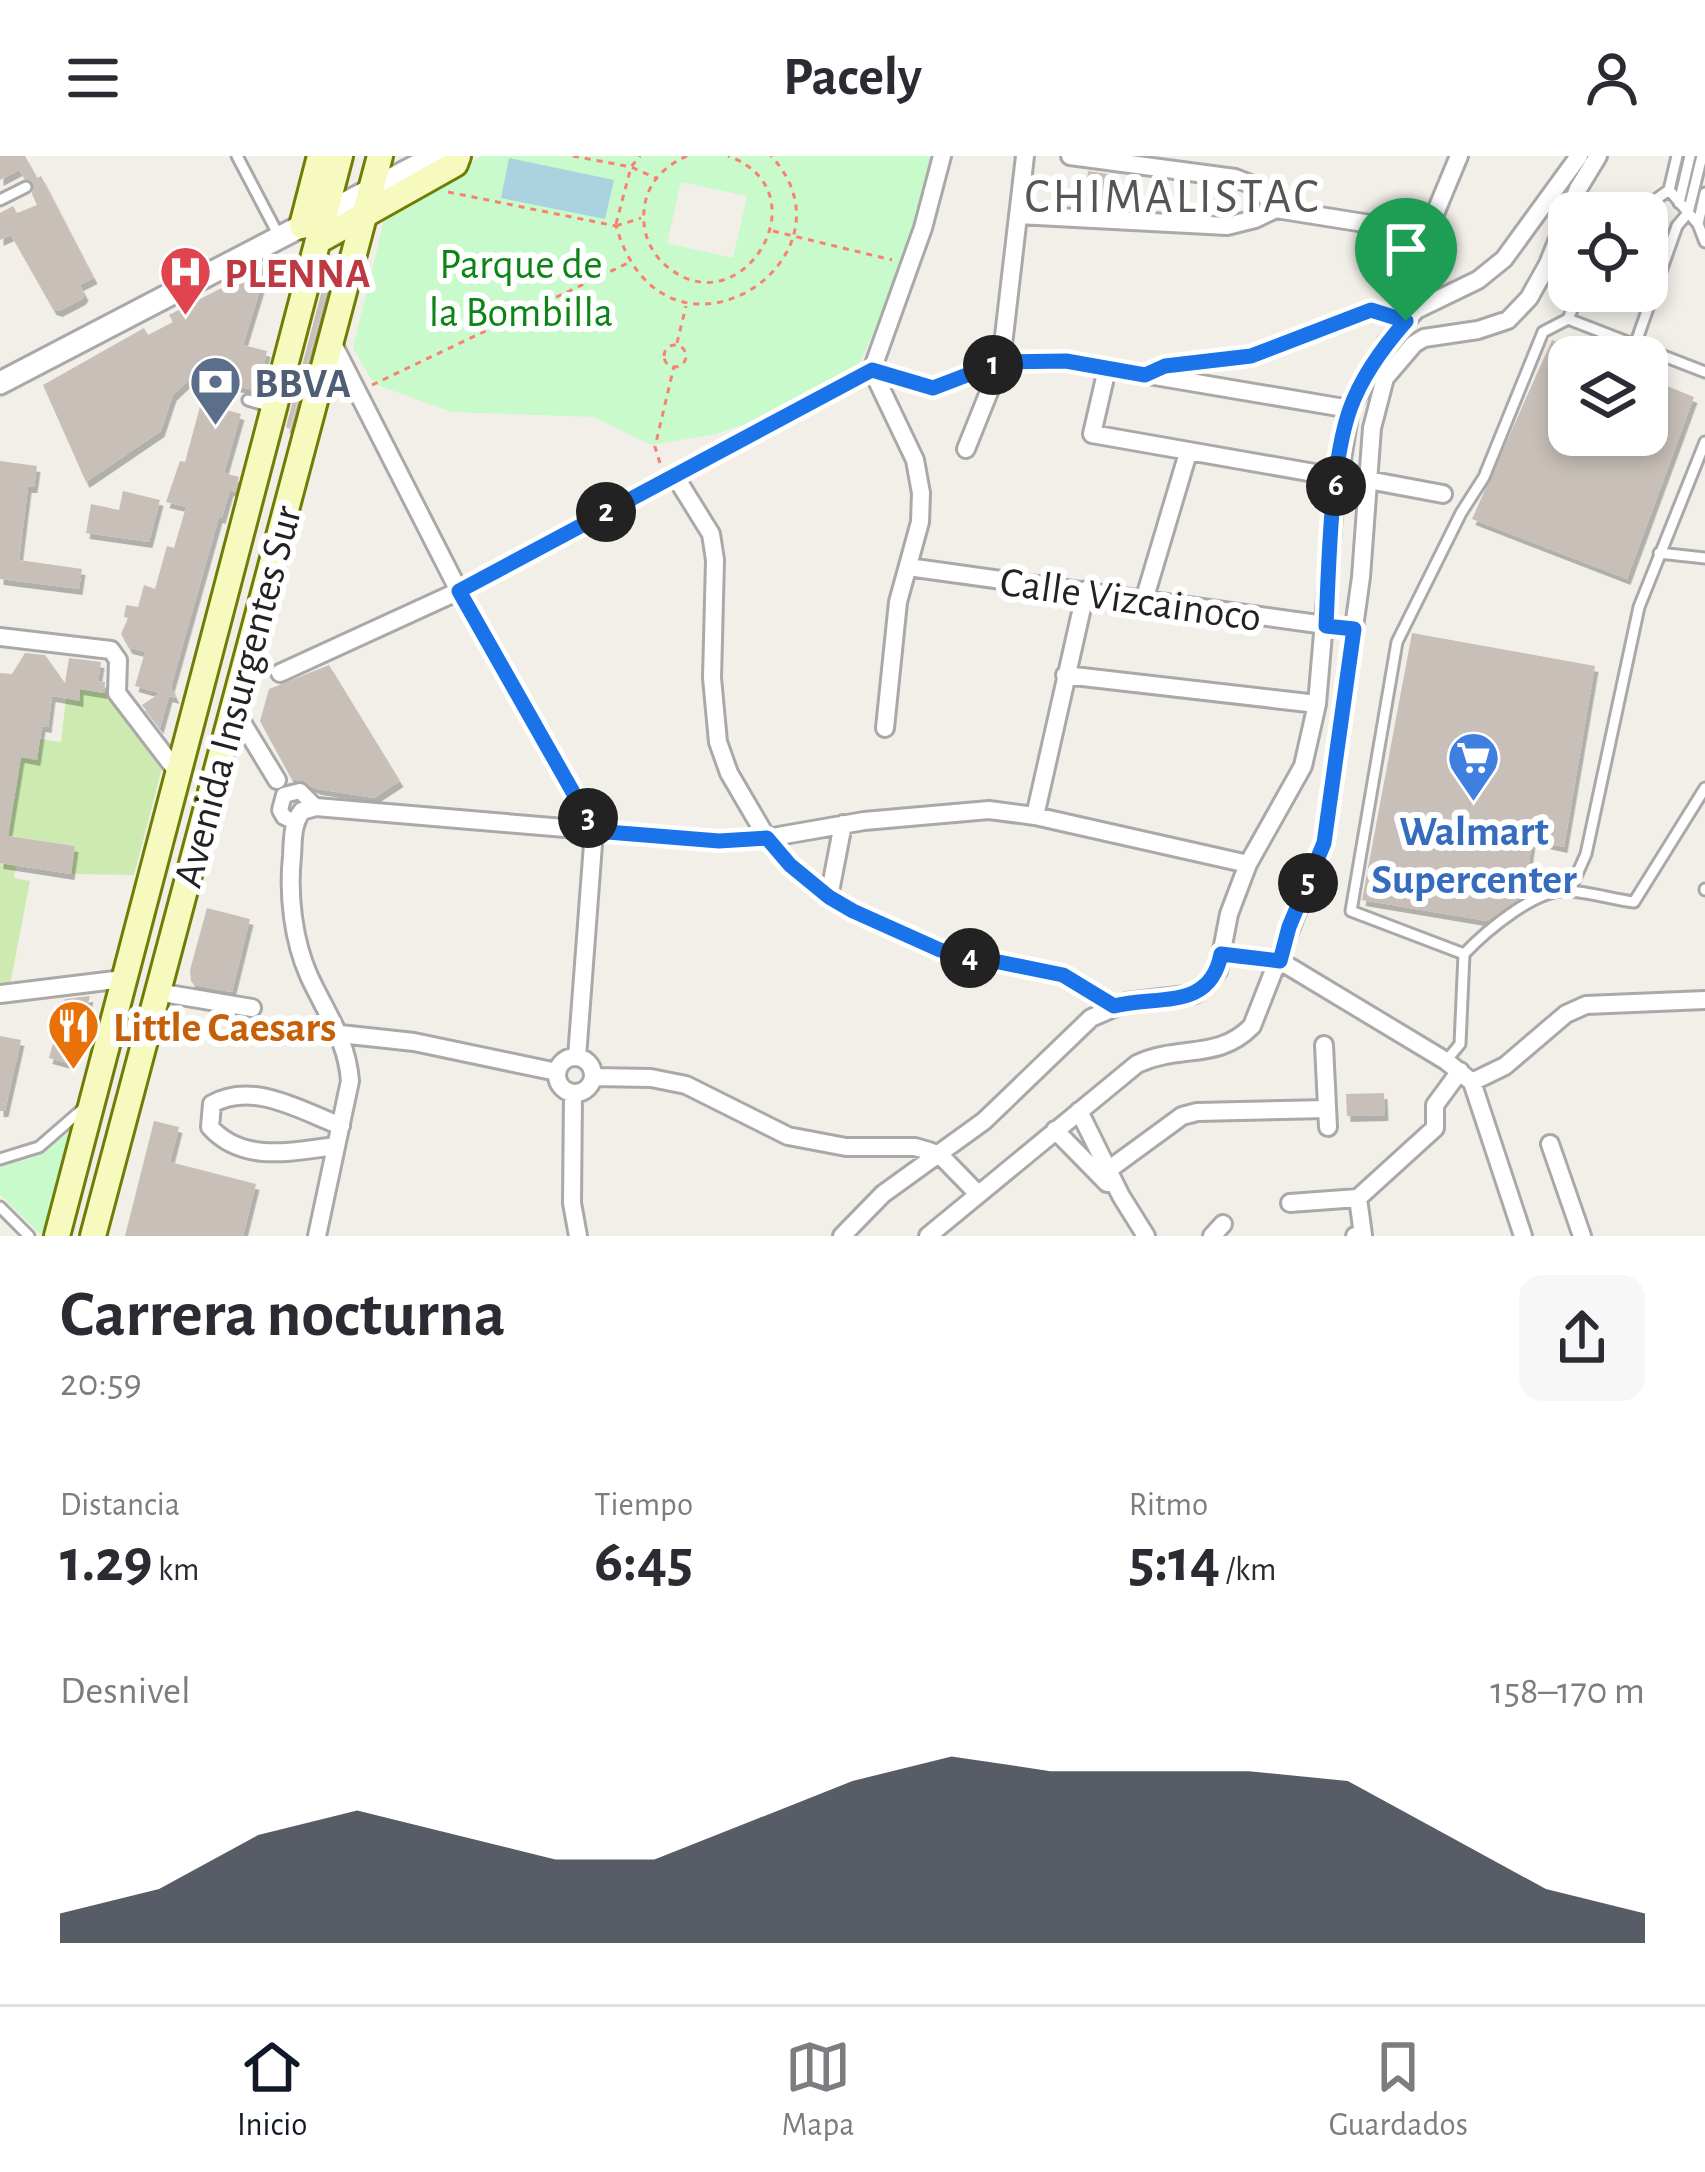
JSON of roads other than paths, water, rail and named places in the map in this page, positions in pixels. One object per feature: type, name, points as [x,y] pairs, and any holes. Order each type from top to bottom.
[{"type":"main road","points":[[300,235],[320,156]]},
{"type":"main road","name":"Avenida Insurgentes Sur","points":[[57,1236],[274,408],[300,235],[326,213],[340,156]]},
{"type":"main road","name":"Avenida Insurgentes Sur","points":[[93,1236],[380,156]]},
{"type":"main road","points":[[300,235],[365,214],[455,164],[458,156]]},
{"type":"street","points":[[326,213],[436,156]]},
{"type":"street","points":[[280,674],[459,591],[872,370],[911,264],[942,156]]},
{"type":"street","points":[[966,449],[1001,362],[1024,156]]},
{"type":"street","points":[[1070,156],[1235,178],[1258,187],[1276,209]]},
{"type":"street","points":[[1424,338],[1406,321],[1427,233],[1459,156]]},
{"type":"street","points":[[842,1236],[884,1194],[984,1121],[1091,1018],[1114,1006],[1195,994],[1218,971],[1229,914],[1248,864],[1303,766],[1317,704],[1337,477],[1350,409],[1386,343],[1415,310],[1478,280],[1504,259],[1577,169],[1598,156]]},
{"type":"street","points":[[928,1236],[1138,1064],[1162,1053],[1217,1050],[1236,1042],[1252,1026],[1324,843],[1354,629],[1372,428],[1385,378],[1400,357],[1424,338],[1508,320],[1529,298],[1548,264],[1577,169]]},
{"type":"street","points":[[1018,215],[1227,226],[1276,209],[1427,233]]},
{"type":"street","points":[[0,383],[300,235]]},
{"type":"street","points":[[331,340],[459,591],[595,831],[577,1057]]},
{"type":"street","points":[[872,370],[933,388],[1001,362],[1066,361],[1350,409]]},
{"type":"street","points":[[1107,369],[1092,434],[1337,477]]},
{"type":"street","points":[[872,370],[915,460],[920,507],[898,602],[885,728]]},
{"type":"street","points":[[1145,598],[1188,453]]},
{"type":"street","points":[[675,476],[711,534],[716,560],[712,678],[718,742],[729,773],[767,838],[790,865],[829,897],[940,950],[1063,975],[1114,1006]]},
{"type":"street","points":[[1368,480],[1443,494]]},
{"type":"street","name":"Calle Vizcainoco","points":[[908,567],[1354,629]]},
{"type":"street","points":[[1035,816],[1086,590]]},
{"type":"street","points":[[0,637],[111,650],[118,660],[117,693],[179,774]]},
{"type":"street","points":[[1065,674],[1317,704]]},
{"type":"street","points":[[232,706],[277,780]]},
{"type":"street","points":[[317,1236],[350,1081],[348,1055],[308,974],[296,933],[290,877],[304,814],[719,841],[989,811],[1035,816],[1248,864]]},
{"type":"street","points":[[829,897],[843,824]]},
{"type":"street","points":[[1280,961],[1459,1071],[1523,1236]]},
{"type":"street","points":[[0,994],[123,979]]},
{"type":"street","points":[[157,992],[252,1008]]},
{"type":"street","points":[[1290,1204],[1358,1198],[1435,1128],[1435,1105],[1459,1071],[1505,1066],[1566,1014],[1586,1005],[1705,1000]]},
{"type":"street","points":[[340,1034],[414,1042],[557,1072]]},
{"type":"street","points":[[1104,1172],[1182,1116],[1197,1112],[1328,1118],[1324,1045]]},
{"type":"street","points":[[577,1057],[589,1064],[593,1077],[586,1089],[573,1093],[561,1086],[557,1072],[564,1061],[577,1057]]},
{"type":"street","points":[[593,1077],[651,1078],[686,1085],[788,1136],[846,1148],[915,1147],[940,1155],[977,1194]]},
{"type":"street","points":[[336,1146],[267,1155],[222,1140],[210,1127],[212,1103],[232,1092],[275,1100],[341,1126]]},
{"type":"street","points":[[573,1093],[572,1203],[578,1236]]},
{"type":"street","points":[[1079,1112],[1104,1172],[1147,1236]]},
{"type":"street","points":[[1055,1130],[1104,1172]]},
{"type":"street","points":[[1550,1144],[1582,1236]]},
{"type":"street","points":[[1355,1236],[1365,1230],[1358,1198]]},
{"type":"lane","points":[[237,156],[300,235]]},
{"type":"lane","points":[[1666,192],[1677,156]]},
{"type":"lane","points":[[1679,203],[1690,156]]},
{"type":"lane","points":[[1638,336],[1677,226],[1688,213],[1702,156]]},
{"type":"lane","points":[[0,200],[26,187]]},
{"type":"lane","points":[[1669,190],[1698,224],[1705,242]]},
{"type":"lane","points":[[1698,224],[1705,193]]},
{"type":"lane","points":[[1145,375],[1165,366],[1251,356],[1363,311],[1406,321]]},
{"type":"lane","points":[[1464,953],[1351,911],[1354,888],[1397,642],[1484,477],[1543,332],[1568,319],[1571,312]]},
{"type":"lane","points":[[1568,319],[1612,336]]},
{"type":"lane","points":[[1668,358],[1705,372]]},
{"type":"lane","points":[[248,400],[274,408]]},
{"type":"lane","points":[[1570,890],[1585,861],[1639,607],[1705,442]]},
{"type":"lane","points":[[1659,553],[1705,558]]},
{"type":"lane","points":[[1459,1071],[1464,953],[1484,933],[1543,896],[1570,890],[1634,902],[1705,788]]},
{"type":"lane","points":[[0,1159],[49,1141],[93,1100]]},
{"type":"lane","points":[[0,1208],[29,1236]]},
{"type":"water","points":[[509,158],[614,180],[605,219],[501,198]]},
{"type":"place","name":"PLENNA","points":[[185,318]]},
{"type":"place","name":"BBVA","points":[[215,428]]},
{"type":"place","name":"Walmart Supercenter","points":[[1474,804]]},
{"type":"place","name":"Little Caesars","points":[[74,1072]]},
{"type":"district","name":"CHIMALISTAC","points":[[1173,195]]},
{"type":"park label","name":"Parque de la Bombilla","points":[[521,287]]}]
